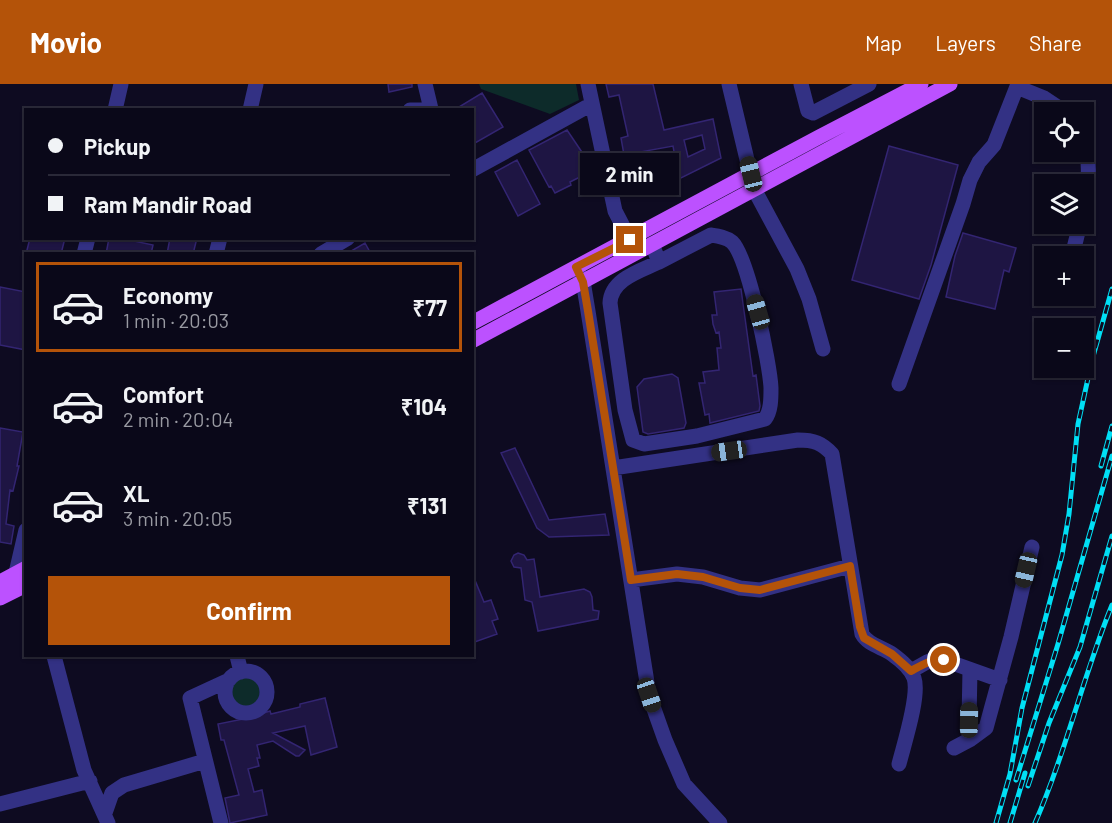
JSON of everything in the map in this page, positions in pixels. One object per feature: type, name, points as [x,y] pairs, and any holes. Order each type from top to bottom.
[{"type":"main road","points":[[845,132],[921,84]]},
{"type":"main road","points":[[474,340],[630,240],[753,181],[845,132],[950,84]]},
{"type":"main road","points":[[474,322],[579,274],[652,244],[753,181]]},
{"type":"street","points":[[115,108],[121,84]]},
{"type":"street","points":[[250,108],[256,84]]},
{"type":"street","points":[[425,84],[431,108]]},
{"type":"street","points":[[588,84],[615,211],[630,240]]},
{"type":"street","points":[[729,84],[753,181],[797,269],[809,299],[823,349]]},
{"type":"street","points":[[801,84],[810,113],[869,84]]},
{"type":"street","points":[[899,384],[970,180],[979,162],[994,146],[1017,86],[1050,102]]},
{"type":"street","points":[[474,168],[592,104]]},
{"type":"street","points":[[831,104],[845,132]]},
{"type":"street","points":[[711,235],[720,236],[732,242],[742,256],[758,312],[771,387],[769,413],[765,419],[697,436],[644,444],[633,440],[626,410],[610,293],[622,280],[659,262],[711,235]]},
{"type":"street","points":[[324,252],[345,240]]},
{"type":"street","points":[[652,244],[659,262]]},
{"type":"street","points":[[579,274],[649,695],[684,784],[720,823]]},
{"type":"street","points":[[613,468],[798,440],[810,440],[823,444],[832,454],[860,627],[864,638],[892,654],[911,671],[915,680],[915,695],[899,764]]},
{"type":"street","points":[[13,582],[24,538]]},
{"type":"street","points":[[954,747],[971,739],[986,728],[1032,547]]},
{"type":"street","points":[[631,580],[677,574],[703,577],[740,588],[760,590],[850,566]]},
{"type":"street","points":[[54,657],[84,770],[106,818]]},
{"type":"street","points":[[221,823],[190,698],[235,676],[237,657]]},
{"type":"street","points":[[911,671],[935,659],[944,660],[1000,680]]},
{"type":"street","points":[[970,670],[971,739]]},
{"type":"street","points":[[106,818],[112,794],[124,785],[205,761]]},
{"type":"street","points":[[0,804],[90,781]]},
{"type":"green space","points":[[479,84],[576,84],[579,100],[550,114],[481,89]]},
{"type":"green space","points":[[246,674],[258,680],[264,692],[258,704],[246,710],[234,704],[228,692],[234,680]]},
{"type":"building","points":[[388,84],[412,84],[412,87],[389,92]]},
{"type":"building","points":[[606,84],[653,84],[664,130],[713,119],[721,158],[679,179],[673,146],[624,155],[621,138],[628,136],[619,95],[609,97]],"holes":[[[702,135],[705,149],[688,157],[684,140]]]},
{"type":"building","points":[[482,93],[503,127],[475,143],[474,108],[457,108]]},
{"type":"building","points":[[567,130],[594,170],[570,182],[571,185],[555,193],[551,186],[549,187],[529,150]]},
{"type":"building","points":[[889,146],[958,165],[931,265],[919,299],[852,280]]},
{"type":"building","points":[[517,160],[540,204],[518,216],[495,172]]},
{"type":"building","points":[[963,233],[1016,248],[1009,272],[1004,270],[995,309],[946,297],[955,256]]},
{"type":"building","points":[[30,240],[64,240],[62,252],[26,252]]},
{"type":"building","points":[[109,240],[129,240],[153,245],[151,252],[106,252]]},
{"type":"building","points":[[170,240],[196,240],[194,252],[167,252]]},
{"type":"building","points":[[365,243],[370,252],[349,252]]},
{"type":"building","points":[[0,287],[24,292],[24,350],[0,345]]},
{"type":"building","points":[[741,289],[753,376],[756,375],[759,411],[710,423],[709,414],[705,415],[699,383],[705,383],[703,372],[719,370],[717,348],[721,348],[719,332],[716,333],[712,315],[717,315],[714,292]]},
{"type":"building","points":[[672,374],[678,378],[686,423],[684,428],[648,434],[643,432],[637,387],[644,379]]},
{"type":"building","points":[[0,428],[23,432],[17,466],[19,466],[13,491],[10,490],[6,524],[14,526],[11,544],[0,542]]},
{"type":"building","points":[[515,448],[549,520],[605,514],[609,535],[549,537],[537,528],[501,453]]},
{"type":"building","points":[[518,553],[524,555],[527,560],[534,559],[540,597],[584,589],[590,592],[593,610],[599,611],[598,619],[538,631],[532,602],[525,600],[521,568],[514,567],[511,561]]},
{"type":"building","points":[[474,578],[484,602],[491,600],[498,619],[492,621],[497,634],[474,642]]},
{"type":"building","points":[[325,698],[337,747],[311,755],[305,726],[273,733],[305,750],[296,756],[273,741],[257,745],[259,766],[248,769],[254,792],[262,790],[267,815],[230,823],[225,798],[239,795],[218,724],[270,711],[271,714],[300,707],[300,704]]},
{"type":"railway","points":[[996,823],[1010,774],[1022,708],[1062,555],[1069,514],[1078,424],[1092,360],[1112,289]]},
{"type":"railway","points":[[1101,466],[1112,426]]},
{"type":"railway","points":[[1016,780],[1112,456]]},
{"type":"railway","points":[[1028,786],[1049,723],[1080,647],[1112,536]]},
{"type":"railway","points":[[1035,823],[1056,769],[1112,605]]},
{"type":"railway","points":[[1010,823],[1025,773]]},
{"type":"route","points":[[630,240],[576,267],[583,282],[631,580],[677,574],[703,577],[740,588],[760,590],[850,566],[860,627],[864,638],[876,647],[892,654],[911,671],[935,659],[944,660]]}]
